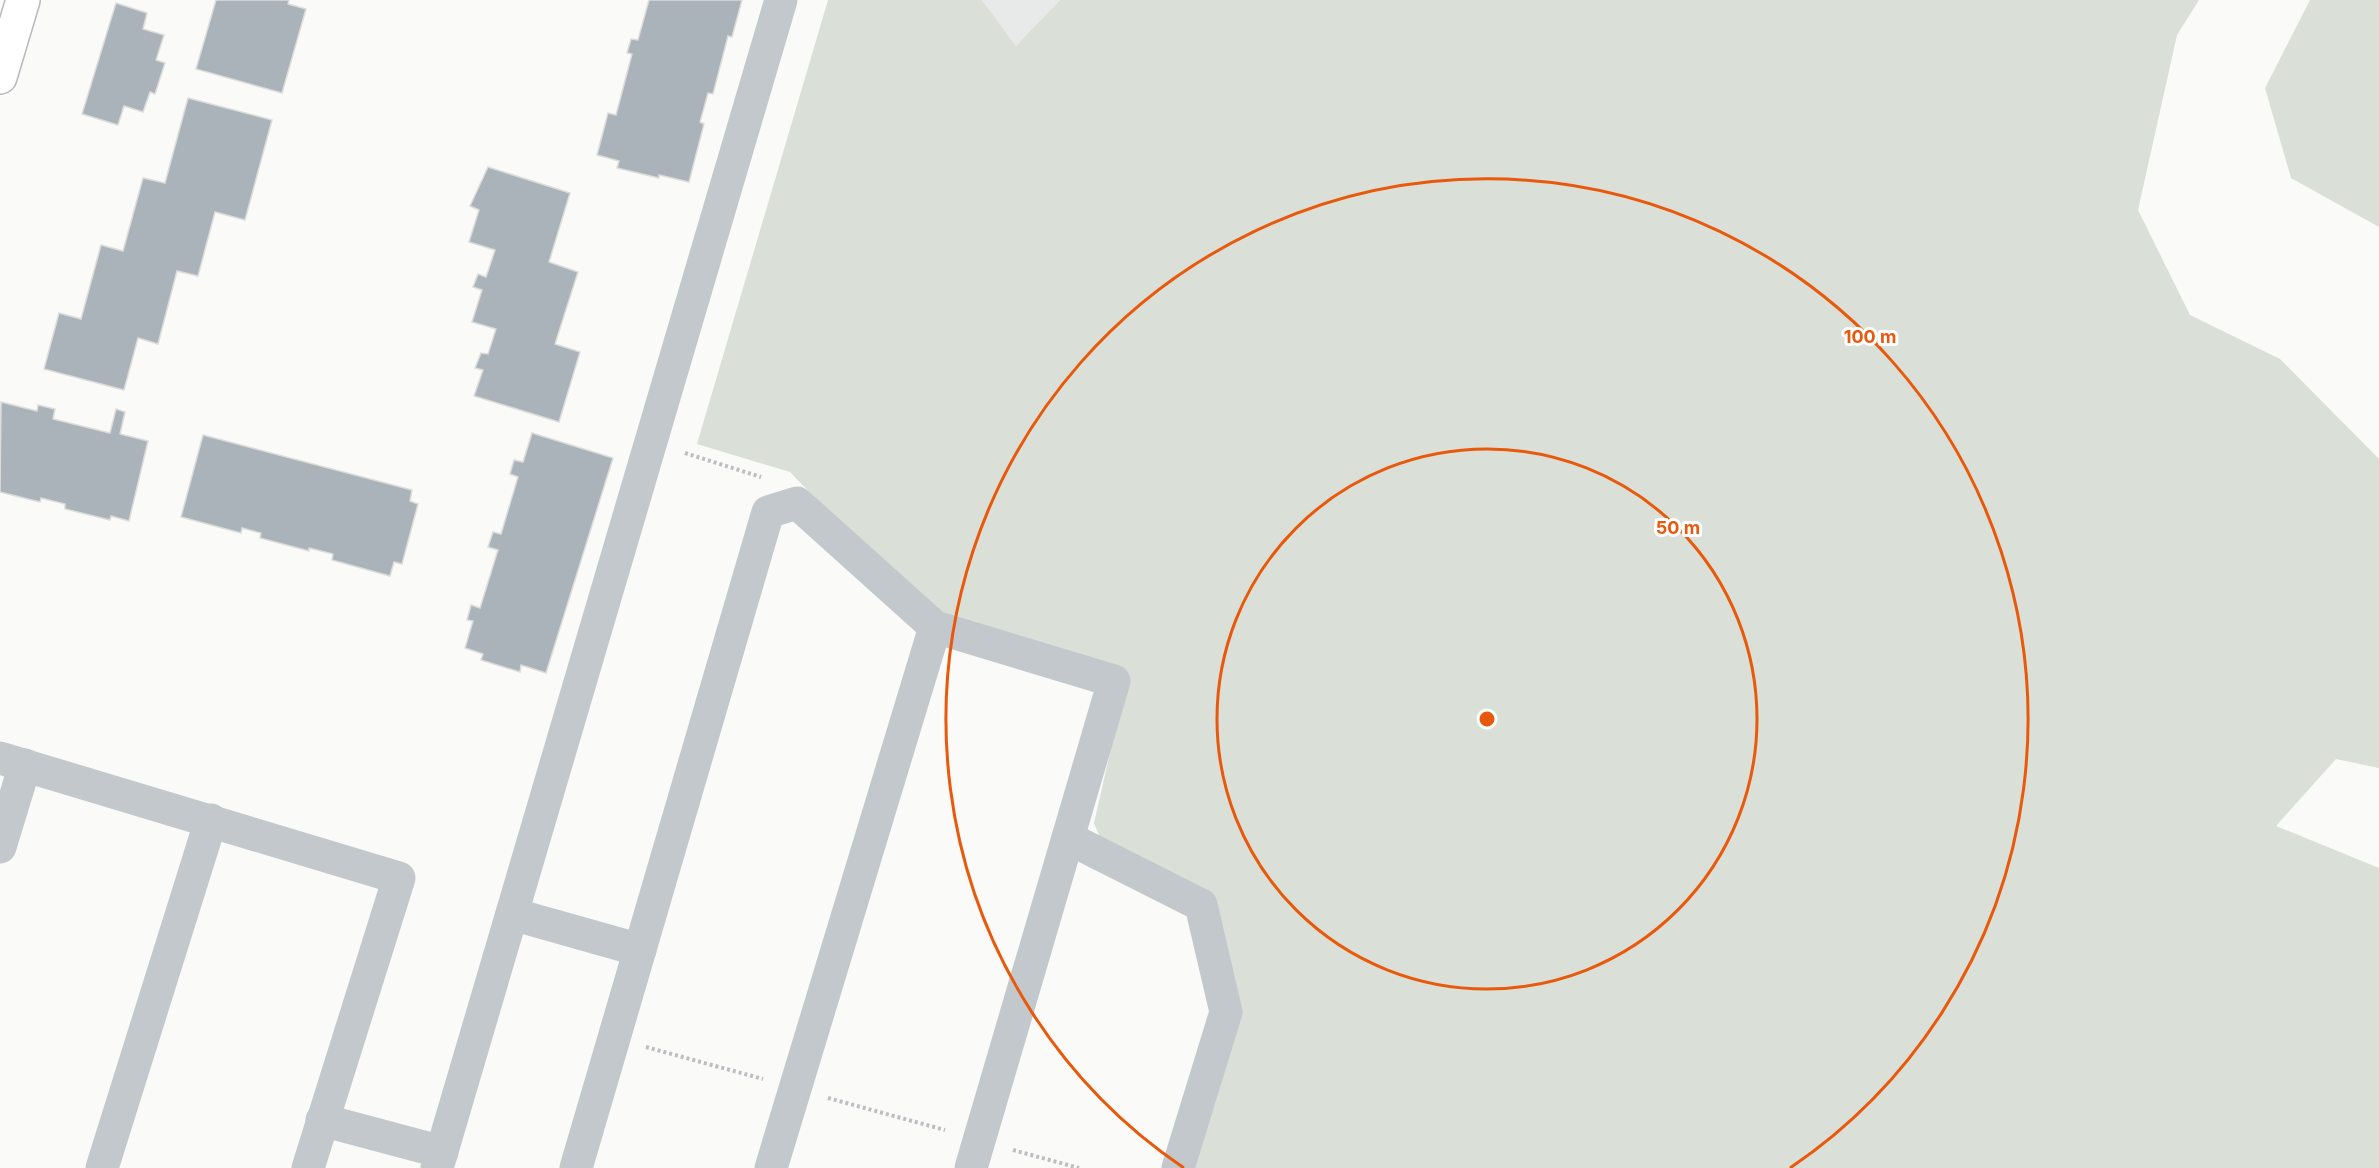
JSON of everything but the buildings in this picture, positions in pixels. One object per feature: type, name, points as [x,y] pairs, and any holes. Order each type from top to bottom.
[{"type":"main road","points":[[0,77],[23,0]]},
{"type":"street","points":[[322,1120],[440,1160],[781,0]]},
{"type":"street","points":[[576,1168],[768,512],[796,503],[935,627],[1114,681],[975,1154]]},
{"type":"street","points":[[771,1168],[935,627]]},
{"type":"street","points":[[0,847],[12,761],[399,878],[308,1168]]},
{"type":"street","points":[[102,1168],[211,820]]},
{"type":"street","points":[[1068,838],[1201,905],[1226,1012],[1178,1168]]},
{"type":"street","points":[[512,914],[640,950]]},
{"type":"path","points":[[676,450],[762,478],[781,507]]},
{"type":"path","points":[[614,1038],[795,1088],[975,1154],[1079,1168]]},
{"type":"shaded area","points":[[828,0],[982,0],[1016,46],[1060,0],[2199,0],[2177,35],[2138,210],[2190,315],[2280,359],[2379,459],[2379,768],[2336,759],[2276,826],[2379,868],[2379,1168],[1191,1168],[1236,1019],[1213,906],[1101,840],[1094,823],[1126,683],[922,609],[790,472],[697,444]]},
{"type":"shaded area","points":[[982,0],[1060,0],[1016,46]]},
{"type":"shaded area","points":[[2310,0],[2379,0],[2379,227],[2291,178],[2265,88]]}]
